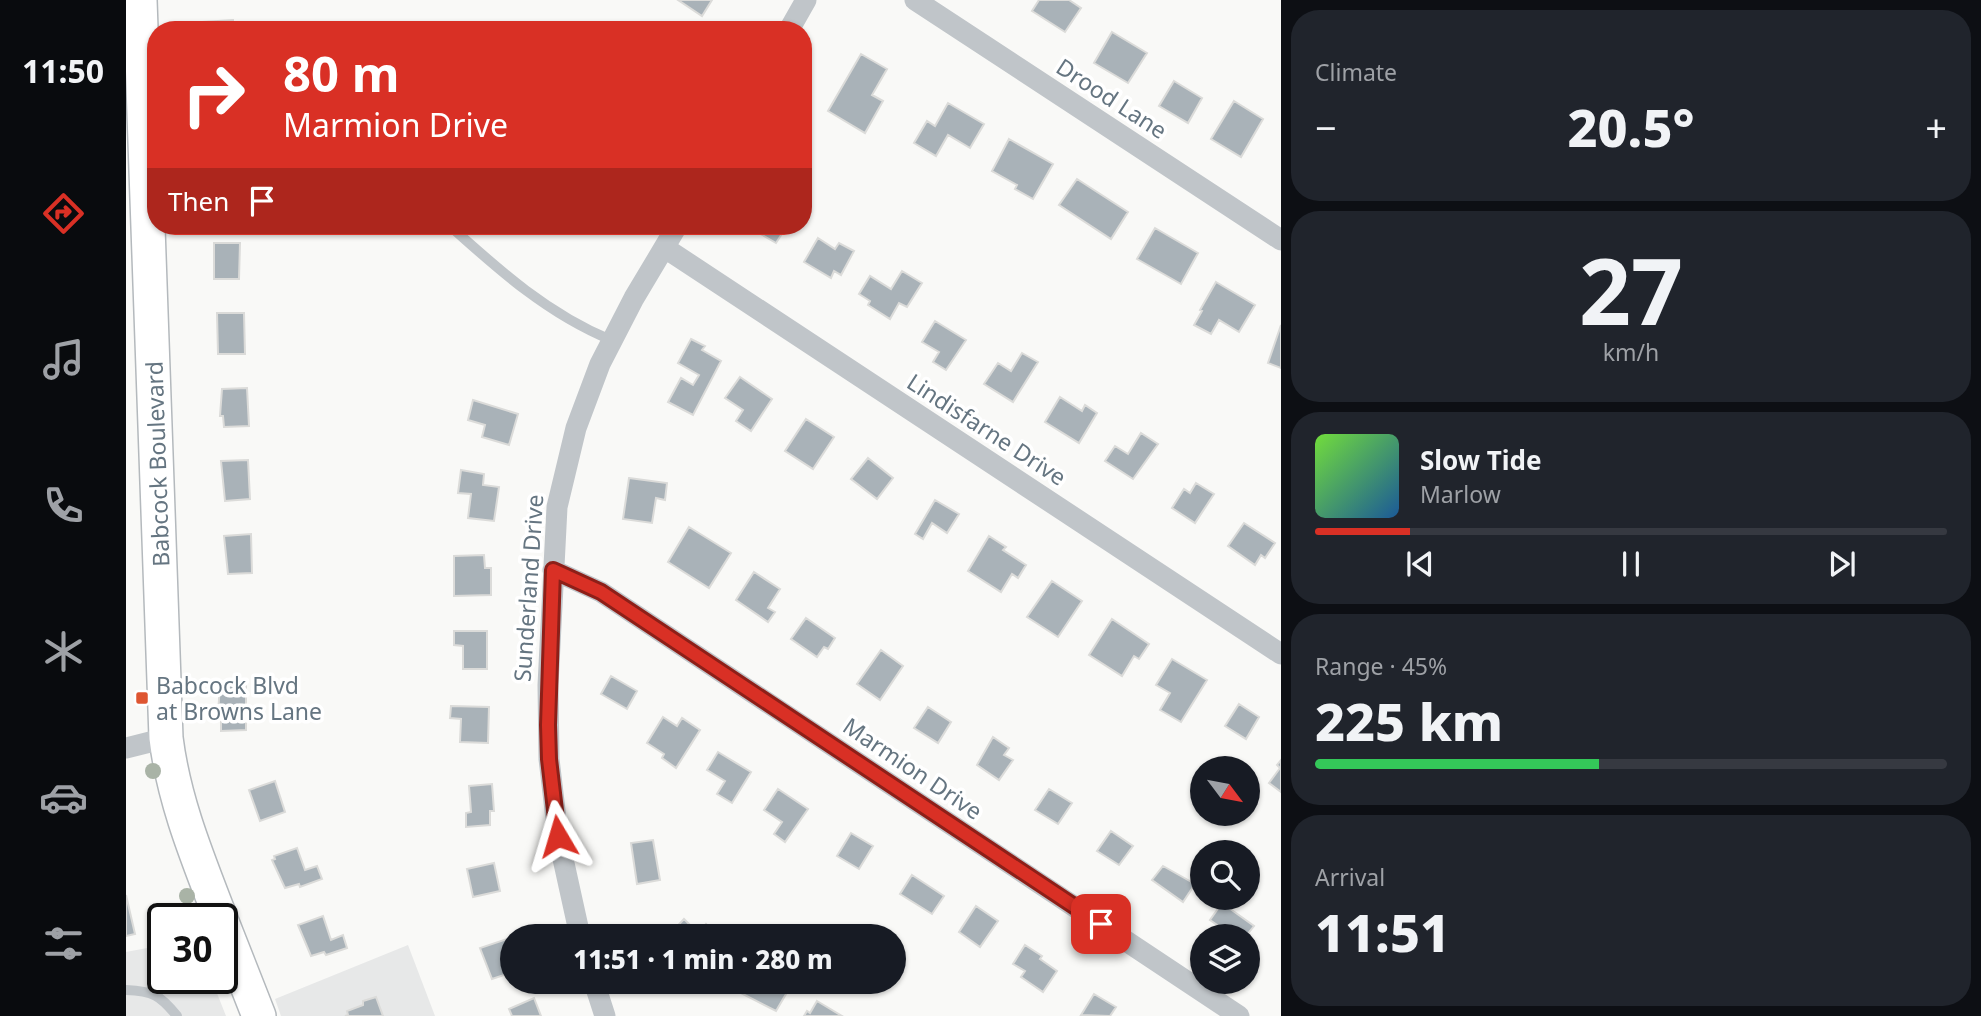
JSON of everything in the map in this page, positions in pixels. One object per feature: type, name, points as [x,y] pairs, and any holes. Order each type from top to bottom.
[{"type":"main road","name":"Babcock Boulevard","points":[[139,0],[135,99],[166,738],[170,771],[183,818],[216,903]]},
{"type":"main road","name":"Babcock Boulevard","points":[[238,970],[250,1007]]},
{"type":"street","points":[[794,21],[806,0]]},
{"type":"street","name":"Drood Lane","points":[[915,0],[1281,240]]},
{"type":"street","name":"Sunderland Drive","points":[[577,924],[558,836],[549,759],[548,685],[556,517],[563,473],[586,397],[611,341],[672,235]]},
{"type":"street","name":"Lindisfarne Drive","points":[[665,248],[1281,654]]},
{"type":"street","name":"Marmion Drive","points":[[553,570],[601,592],[1239,1016]]},
{"type":"street","points":[[126,748],[166,738]]},
{"type":"street","points":[[598,994],[605,1016]]},
{"type":"lane","points":[[460,235],[505,276],[547,307],[585,330],[611,341]]},
{"type":"lane","points":[[126,990],[147,991],[157,995],[177,1016]]},
{"type":"shaded area","points":[[408,945],[435,1016],[281,1016],[275,999]]},
{"type":"shaded area","points":[[147,948],[147,994],[217,994],[226,1016],[126,1016],[126,952]]},
{"type":"building","points":[[678,0],[712,0],[702,16]]},
{"type":"building","points":[[1039,0],[1069,0],[1081,8],[1065,32],[1032,11]]},
{"type":"building","points":[[1112,32],[1147,53],[1128,83],[1094,63]]},
{"type":"building","points":[[861,54],[887,69],[872,95],[883,101],[865,133],[828,111]]},
{"type":"building","points":[[1174,81],[1202,98],[1188,123],[1159,106]]},
{"type":"building","points":[[1234,101],[1263,119],[1241,157],[1211,139]]},
{"type":"building","points":[[948,103],[984,124],[970,148],[948,135],[936,156],[914,143],[927,121],[935,126]]},
{"type":"building","points":[[1009,139],[1053,164],[1033,199],[1015,189],[1017,185],[992,171]]},
{"type":"building","points":[[1077,179],[1128,212],[1111,239],[1059,205]]},
{"type":"building","points":[[1155,228],[1198,253],[1181,284],[1137,259]]},
{"type":"building","points":[[762,235],[781,235],[776,243]]},
{"type":"building","points":[[818,238],[835,249],[839,243],[854,251],[841,275],[834,271],[831,278],[804,262]]},
{"type":"building","points":[[214,243],[240,243],[239,279],[214,279]]},
{"type":"building","points":[[902,271],[922,283],[907,307],[899,303],[890,319],[868,305],[870,301],[859,294],[870,276],[891,289]]},
{"type":"building","points":[[1216,282],[1255,305],[1239,332],[1219,320],[1211,334],[1194,325]]},
{"type":"building","points":[[217,313],[244,313],[245,354],[218,354]]},
{"type":"building","points":[[935,321],[966,340],[946,370],[933,362],[939,352],[922,342]]},
{"type":"building","points":[[1281,325],[1281,368],[1268,363]]},
{"type":"building","points":[[691,339],[705,346],[702,350],[721,361],[693,415],[668,402],[681,378],[693,385],[699,375],[678,363]]},
{"type":"building","points":[[1022,353],[1038,362],[1013,402],[984,384],[998,363],[1011,371]]},
{"type":"building","points":[[740,377],[772,399],[751,431],[736,421],[743,410],[725,398]]},
{"type":"building","points":[[247,388],[249,426],[224,427],[223,416],[220,416],[222,389]]},
{"type":"building","points":[[1060,397],[1082,411],[1085,405],[1097,413],[1079,443],[1045,422]]},
{"type":"building","points":[[473,400],[518,414],[509,445],[482,437],[485,425],[468,420]]},
{"type":"building","points":[[806,419],[834,437],[813,469],[785,451]]},
{"type":"building","points":[[1141,433],[1158,444],[1133,479],[1105,461],[1115,446],[1128,454]]},
{"type":"building","points":[[868,458],[893,478],[877,499],[851,479]]},
{"type":"building","points":[[248,460],[250,499],[225,501],[221,461]]},
{"type":"building","points":[[461,470],[484,474],[483,485],[499,487],[494,521],[468,518],[471,494],[458,493]]},
{"type":"building","points":[[629,478],[667,483],[665,500],[656,498],[652,523],[623,519]]},
{"type":"building","points":[[1196,483],[1214,494],[1195,523],[1172,508],[1184,489],[1190,493]]},
{"type":"building","points":[[935,500],[959,514],[947,533],[932,523],[923,539],[915,534]]},
{"type":"building","points":[[1244,523],[1275,543],[1265,558],[1261,555],[1255,565],[1228,546]]},
{"type":"building","points":[[689,527],[731,553],[709,588],[668,562]]},
{"type":"building","points":[[251,534],[252,573],[228,574],[224,536]]},
{"type":"building","points":[[989,536],[1006,547],[1003,550],[1026,565],[1018,578],[1012,574],[1001,592],[968,571]]},
{"type":"building","points":[[484,555],[485,568],[491,568],[491,595],[454,596],[454,556]]},
{"type":"building","points":[[754,572],[780,589],[768,608],[775,612],[768,622],[736,600]]},
{"type":"building","points":[[1052,581],[1082,601],[1058,637],[1027,617]]},
{"type":"building","points":[[806,618],[835,638],[828,649],[824,647],[817,657],[791,639]]},
{"type":"building","points":[[1112,619],[1149,644],[1139,659],[1134,656],[1122,676],[1089,655]]},
{"type":"building","points":[[454,631],[487,631],[487,669],[463,669],[463,646],[454,645]]},
{"type":"building","points":[[881,650],[903,666],[880,700],[857,684]]},
{"type":"building","points":[[1172,659],[1207,680],[1181,722],[1160,710],[1170,693],[1156,685]]},
{"type":"building","points":[[611,676],[637,691],[627,709],[601,694]]},
{"type":"building","points":[[220,683],[246,683],[246,730],[221,731],[221,715],[218,715]]},
{"type":"building","points":[[1239,704],[1259,717],[1246,739],[1225,726]]},
{"type":"building","points":[[451,706],[489,707],[488,743],[460,742],[461,719],[450,718]]},
{"type":"building","points":[[928,707],[951,722],[938,743],[914,728]]},
{"type":"building","points":[[663,717],[677,726],[682,718],[700,730],[676,768],[662,758],[664,754],[647,743]]},
{"type":"building","points":[[993,737],[1009,748],[1004,755],[1013,760],[999,780],[977,765]]},
{"type":"building","points":[[718,752],[751,772],[732,803],[717,794],[725,781],[707,770]]},
{"type":"building","points":[[1281,760],[1281,792],[1269,783],[1280,768],[1277,765]]},
{"type":"building","points":[[275,781],[285,812],[260,821],[249,790]]},
{"type":"building","points":[[492,784],[494,811],[490,811],[490,825],[466,827],[466,813],[471,812],[469,786]]},
{"type":"building","points":[[778,789],[808,809],[785,842],[774,834],[782,822],[764,810]]},
{"type":"building","points":[[1049,789],[1072,803],[1058,824],[1035,810]]},
{"type":"building","points":[[1111,831],[1133,846],[1119,865],[1097,851]]},
{"type":"building","points":[[851,833],[873,846],[859,869],[837,856]]},
{"type":"building","points":[[653,840],[660,880],[637,884],[631,843]]},
{"type":"building","points":[[297,848],[305,870],[317,866],[322,879],[300,887],[299,884],[285,888],[272,860],[275,859],[274,856]]},
{"type":"building","points":[[494,863],[500,891],[473,897],[467,869]]},
{"type":"building","points":[[1163,866],[1190,881],[1190,892],[1183,902],[1152,880]]},
{"type":"building","points":[[912,875],[944,896],[932,914],[900,894]]},
{"type":"building","points":[[126,895],[135,934],[126,936]]},
{"type":"building","points":[[976,906],[998,921],[980,947],[959,932]]},
{"type":"building","points":[[1217,910],[1232,910],[1251,924],[1216,924],[1210,920]]},
{"type":"building","points":[[323,916],[331,940],[343,935],[347,948],[326,955],[324,952],[311,956],[298,925]]},
{"type":"building","points":[[500,941],[500,976],[492,979],[480,948]]},
{"type":"building","points":[[1025,945],[1042,956],[1040,959],[1057,971],[1043,992],[1021,977],[1025,971],[1013,964]]},
{"type":"building","points":[[743,994],[786,994],[776,1011]]},
{"type":"building","points":[[1094,994],[1116,1007],[1110,1016],[1081,1015]]},
{"type":"building","points":[[376,997],[383,1016],[345,1016],[348,1015],[347,1011],[363,1005],[363,1001]]},
{"type":"building","points":[[534,998],[541,1016],[512,1016],[509,1009]]},
{"type":"building","points":[[817,1001],[842,1016],[804,1016],[807,1011],[810,1013]]},
{"type":"place","name":"Babcock Blvd at Browns Lane","points":[[142,698]]},
{"type":"route","points":[[558,836],[548,725],[553,570],[601,592],[1101,924]]}]
